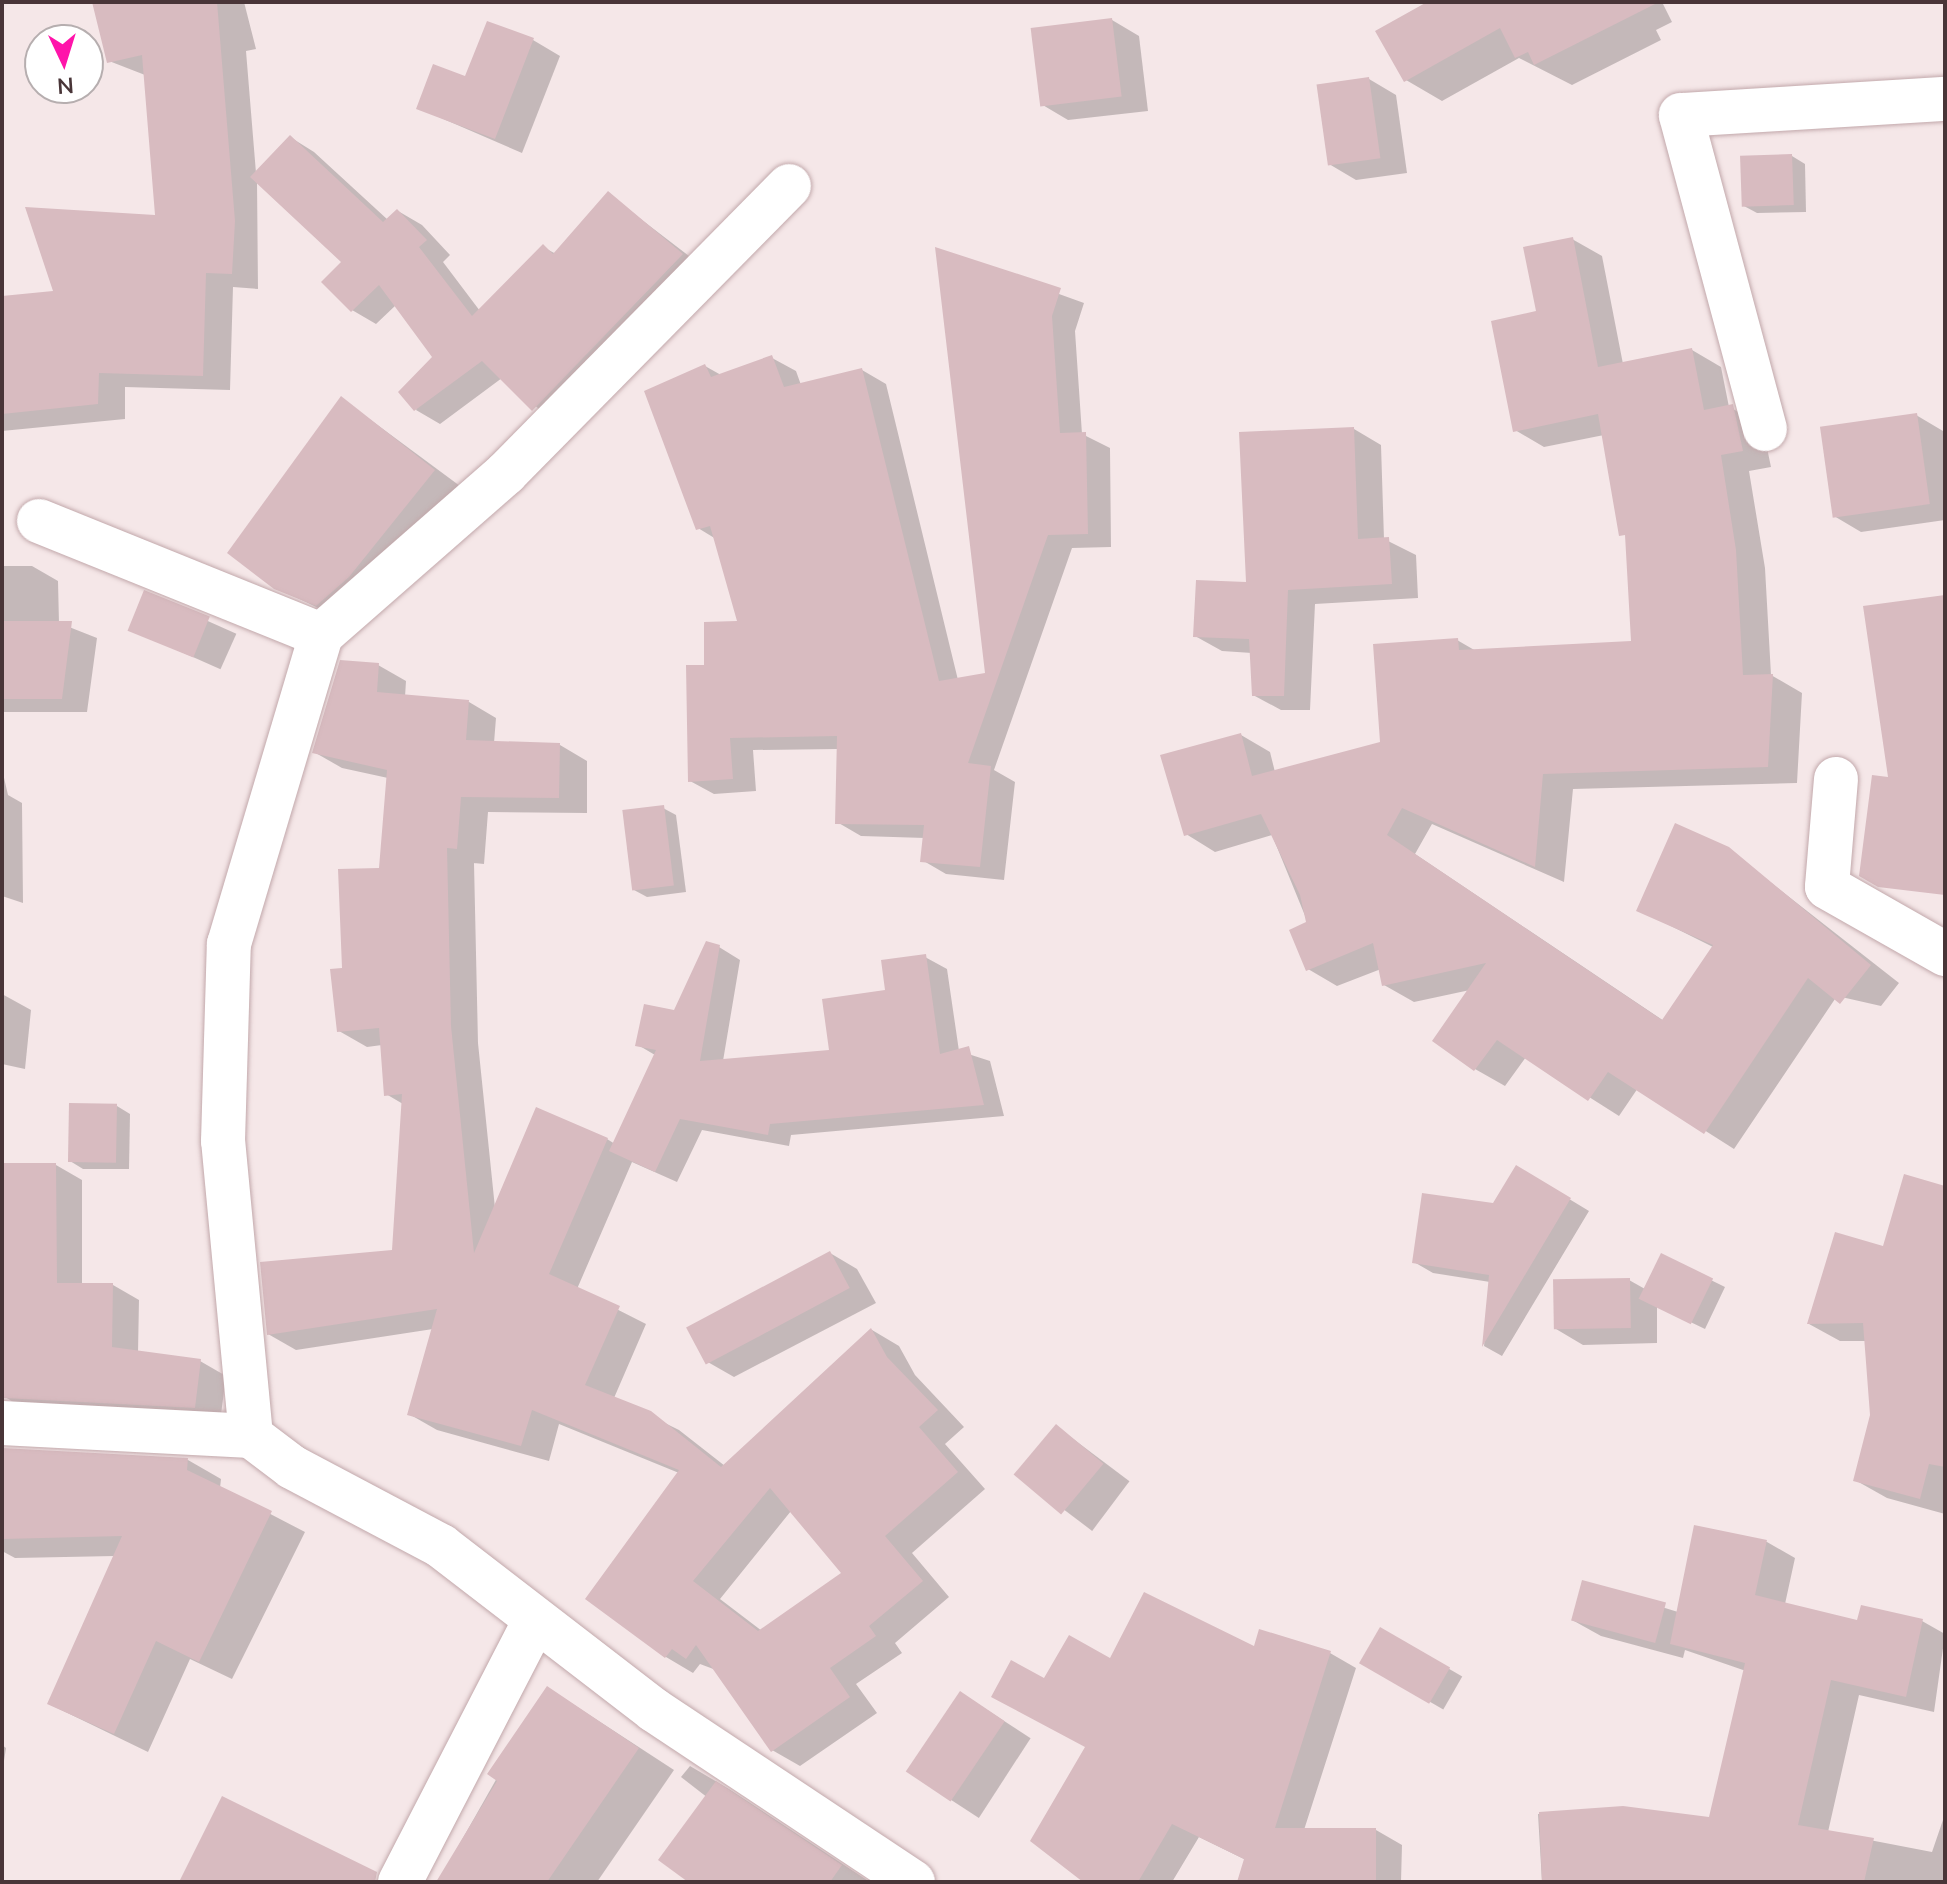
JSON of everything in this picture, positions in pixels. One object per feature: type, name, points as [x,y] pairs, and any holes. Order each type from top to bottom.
[{"type":"street","points":[[1765,429],[1681,115],[1945,99]]},
{"type":"street","points":[[251,1436],[223,1141],[229,944],[321,635],[506,473],[789,186]]},
{"type":"street","points":[[39,521],[321,635]]},
{"type":"street","points":[[1836,779],[1827,887],[1945,954]]},
{"type":"street","points":[[2,1423],[251,1436],[292,1467],[441,1546],[654,1710],[913,1882]]},
{"type":"street","points":[[400,1882],[535,1620]]},
{"type":"building","points":[[92,2],[217,2],[235,221],[232,274],[206,273],[203,376],[99,373],[98,404],[2,414],[2,296],[53,291],[25,207],[155,215],[142,55],[107,63],[104,24],[97,24]]},
{"type":"building","points":[[1427,2],[1659,2],[1534,65],[1528,52],[1515,58],[1500,28],[1404,82],[1375,31]]},
{"type":"building","points":[[1112,18],[1122,96],[1040,106],[1031,28]]},
{"type":"building","points":[[487,21],[534,38],[495,139],[416,109],[433,64],[465,76]]},
{"type":"building","points":[[1369,77],[1380,158],[1328,166],[1317,84]]},
{"type":"building","points":[[290,135],[383,222],[397,209],[427,240],[419,247],[472,316],[543,244],[553,254],[608,191],[683,254],[532,411],[482,361],[414,411],[398,392],[432,357],[379,285],[351,312],[321,282],[341,262],[250,177]]},
{"type":"building","points":[[1792,154],[1794,205],[1742,207],[1740,156]]},
{"type":"building","points":[[1573,237],[1598,367],[1692,348],[1704,410],[1733,404],[1743,451],[1721,455],[1736,550],[1743,675],[1773,674],[1768,767],[1543,774],[1535,867],[1402,808],[1387,835],[1662,1020],[1713,945],[1636,911],[1675,823],[1729,847],[1871,965],[1840,1004],[1808,978],[1704,1134],[1608,1072],[1588,1101],[1497,1040],[1474,1071],[1432,1041],[1486,963],[1382,986],[1373,943],[1306,971],[1289,930],[1306,922],[1300,895],[1261,814],[1184,836],[1160,755],[1241,733],[1252,776],[1380,742],[1373,644],[1458,638],[1459,650],[1631,641],[1625,535],[1619,536],[1598,414],[1513,432],[1491,321],[1536,311],[1523,247]]},
{"type":"building","points":[[935,247],[1061,288],[1052,316],[1060,433],[1086,432],[1088,534],[1048,535],[968,763],[991,766],[980,867],[920,862],[924,825],[835,824],[837,736],[730,738],[733,779],[688,782],[686,665],[704,665],[704,622],[737,621],[710,526],[696,530],[644,391],[705,364],[711,377],[772,355],[784,387],[862,368],[939,681],[985,673]]},
{"type":"building","points":[[341,396],[435,470],[349,577],[316,606],[274,589],[227,553]]},
{"type":"building","points":[[1917,413],[1930,504],[1833,518],[1820,427]]},
{"type":"building","points":[[1354,427],[1358,539],[1389,537],[1392,584],[1288,590],[1284,696],[1252,696],[1249,639],[1193,637],[1196,580],[1246,582],[1239,432]]},
{"type":"building","points":[[144,590],[210,617],[193,657],[128,631]]},
{"type":"building","points":[[1945,595],[1945,895],[1878,887],[1859,876],[1872,775],[1888,777],[1863,606]]},
{"type":"building","points":[[2,621],[72,621],[62,699],[2,699]]},
{"type":"building","points":[[340,660],[379,663],[377,692],[469,700],[466,740],[560,743],[559,798],[461,797],[457,849],[447,848],[451,1026],[474,1253],[536,1107],[608,1138],[549,1274],[620,1306],[585,1385],[651,1411],[721,1467],[871,1328],[887,1357],[938,1410],[919,1427],[958,1472],[885,1536],[923,1581],[869,1626],[876,1636],[830,1668],[850,1697],[771,1752],[696,1645],[686,1659],[672,1649],[665,1658],[585,1599],[679,1470],[532,1410],[521,1446],[407,1415],[437,1309],[267,1335],[260,1262],[392,1250],[402,1094],[384,1096],[379,1028],[337,1032],[330,969],[342,968],[338,869],[379,868],[387,770],[312,753]],"holes":[[[770,1488],[841,1573],[758,1631],[693,1581]]]},
{"type":"building","points":[[664,805],[674,885],[632,891],[622,810]]},
{"type":"building","points":[[706,941],[720,945],[700,1061],[829,1050],[822,999],[885,990],[881,960],[926,954],[940,1054],[969,1046],[984,1105],[770,1124],[768,1135],[680,1119],[655,1172],[609,1151],[656,1050],[635,1046],[644,1004],[674,1010]]},
{"type":"building","points":[[69,1103],[117,1104],[116,1163],[68,1162]]},
{"type":"building","points":[[2,1163],[56,1163],[57,1283],[113,1283],[112,1347],[201,1359],[195,1408],[3,1398]]},
{"type":"building","points":[[1516,1165],[1571,1198],[1482,1347],[1489,1275],[1412,1263],[1422,1193],[1493,1203]]},
{"type":"building","points":[[1904,1174],[1945,1186],[1945,1467],[1929,1464],[1920,1499],[1853,1481],[1870,1415],[1863,1323],[1807,1324],[1835,1232],[1883,1246]]},
{"type":"building","points":[[830,1251],[850,1288],[706,1365],[686,1328]]},
{"type":"building","points":[[1661,1253],[1713,1278],[1691,1324],[1639,1299]]},
{"type":"building","points":[[1630,1278],[1631,1328],[1554,1329],[1553,1279]]},
{"type":"building","points":[[1056,1424],[1103,1464],[1061,1514],[1014,1475]]},
{"type":"building","points":[[2,1448],[188,1458],[187,1470],[272,1511],[199,1662],[156,1641],[114,1734],[47,1704],[122,1536],[2,1539]]},
{"type":"building","points":[[1694,1525],[1767,1540],[1755,1595],[1857,1620],[1861,1605],[1923,1619],[1906,1697],[1831,1680],[1798,1825],[1874,1838],[1864,1882],[1542,1882],[1539,1812],[1623,1806],[1709,1817],[1745,1663],[1670,1644]]},
{"type":"building","points":[[1582,1580],[1666,1603],[1655,1643],[1571,1621]]},
{"type":"building","points":[[1144,1592],[1254,1646],[1259,1629],[1331,1651],[1275,1828],[1376,1828],[1376,1882],[1237,1882],[1244,1859],[1172,1824],[1138,1882],[1083,1882],[1030,1841],[1085,1747],[991,1697],[1011,1660],[1044,1678],[1069,1635],[1110,1658]]},
{"type":"building","points":[[1380,1627],[1450,1668],[1429,1704],[1359,1663]]},
{"type":"building","points":[[547,1686],[639,1748],[547,1882],[436,1882],[497,1781],[487,1774]]},
{"type":"building","points":[[960,1691],[1005,1721],[951,1802],[906,1771]]},
{"type":"building","points":[[716,1781],[842,1865],[830,1882],[688,1882],[658,1860]]},
{"type":"building","points":[[222,1796],[377,1872],[375,1882],[179,1882]]}]
